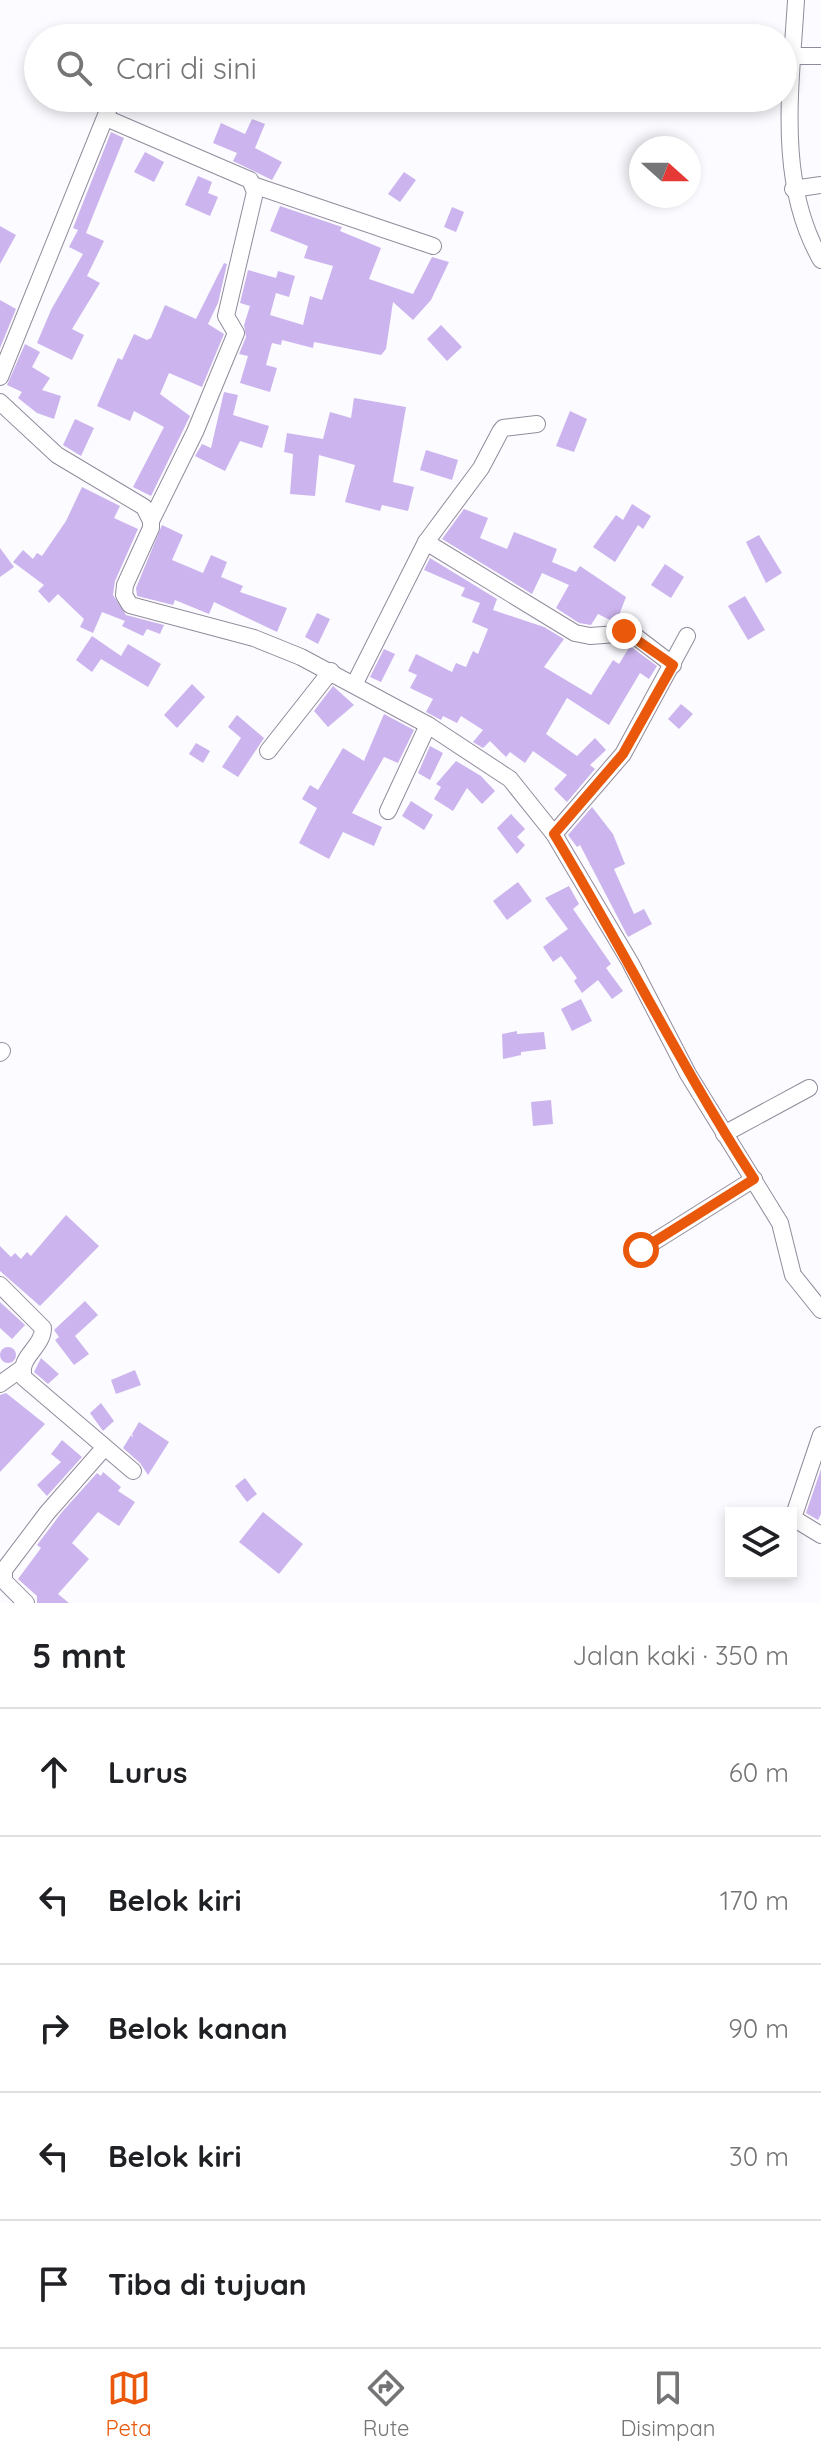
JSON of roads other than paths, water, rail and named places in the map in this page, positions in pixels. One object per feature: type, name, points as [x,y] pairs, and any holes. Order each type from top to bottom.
[{"type":"street","points":[[795,24],[796,0]]},
{"type":"street","points":[[797,56],[821,56]]},
{"type":"street","points":[[0,377],[108,112]]},
{"type":"street","points":[[791,112],[793,189],[821,260]]},
{"type":"street","points":[[106,118],[253,185],[433,246]]},
{"type":"street","points":[[253,185],[253,199],[226,316],[236,333],[195,432],[151,521],[143,548],[125,585],[124,595],[130,605],[254,638],[331,671],[428,725],[510,779],[554,834],[630,962],[688,1074],[780,1223],[793,1275],[821,1310]]},
{"type":"street","points":[[793,189],[821,185]]},
{"type":"street","points":[[0,402],[57,455],[144,507],[151,521]]},
{"type":"street","points":[[355,683],[426,542],[487,459],[500,432],[503,428],[537,424]]},
{"type":"street","points":[[426,542],[575,633],[590,636],[631,633],[673,665]]},
{"type":"street","points":[[554,834],[623,754],[687,636]]},
{"type":"street","points":[[268,751],[331,671]]},
{"type":"street","points":[[388,811],[428,725]]},
{"type":"street","points":[[724,1134],[809,1088]]},
{"type":"street","points":[[641,1250],[754,1179]]},
{"type":"street","points":[[0,1285],[43,1328],[42,1339],[21,1369],[0,1384]]},
{"type":"street","points":[[21,1369],[24,1378],[45,1399],[133,1471]]},
{"type":"street","points":[[821,1435],[793,1518],[821,1535]]},
{"type":"street","points":[[26,1603],[4,1581],[4,1570],[47,1513],[104,1448]]}]
